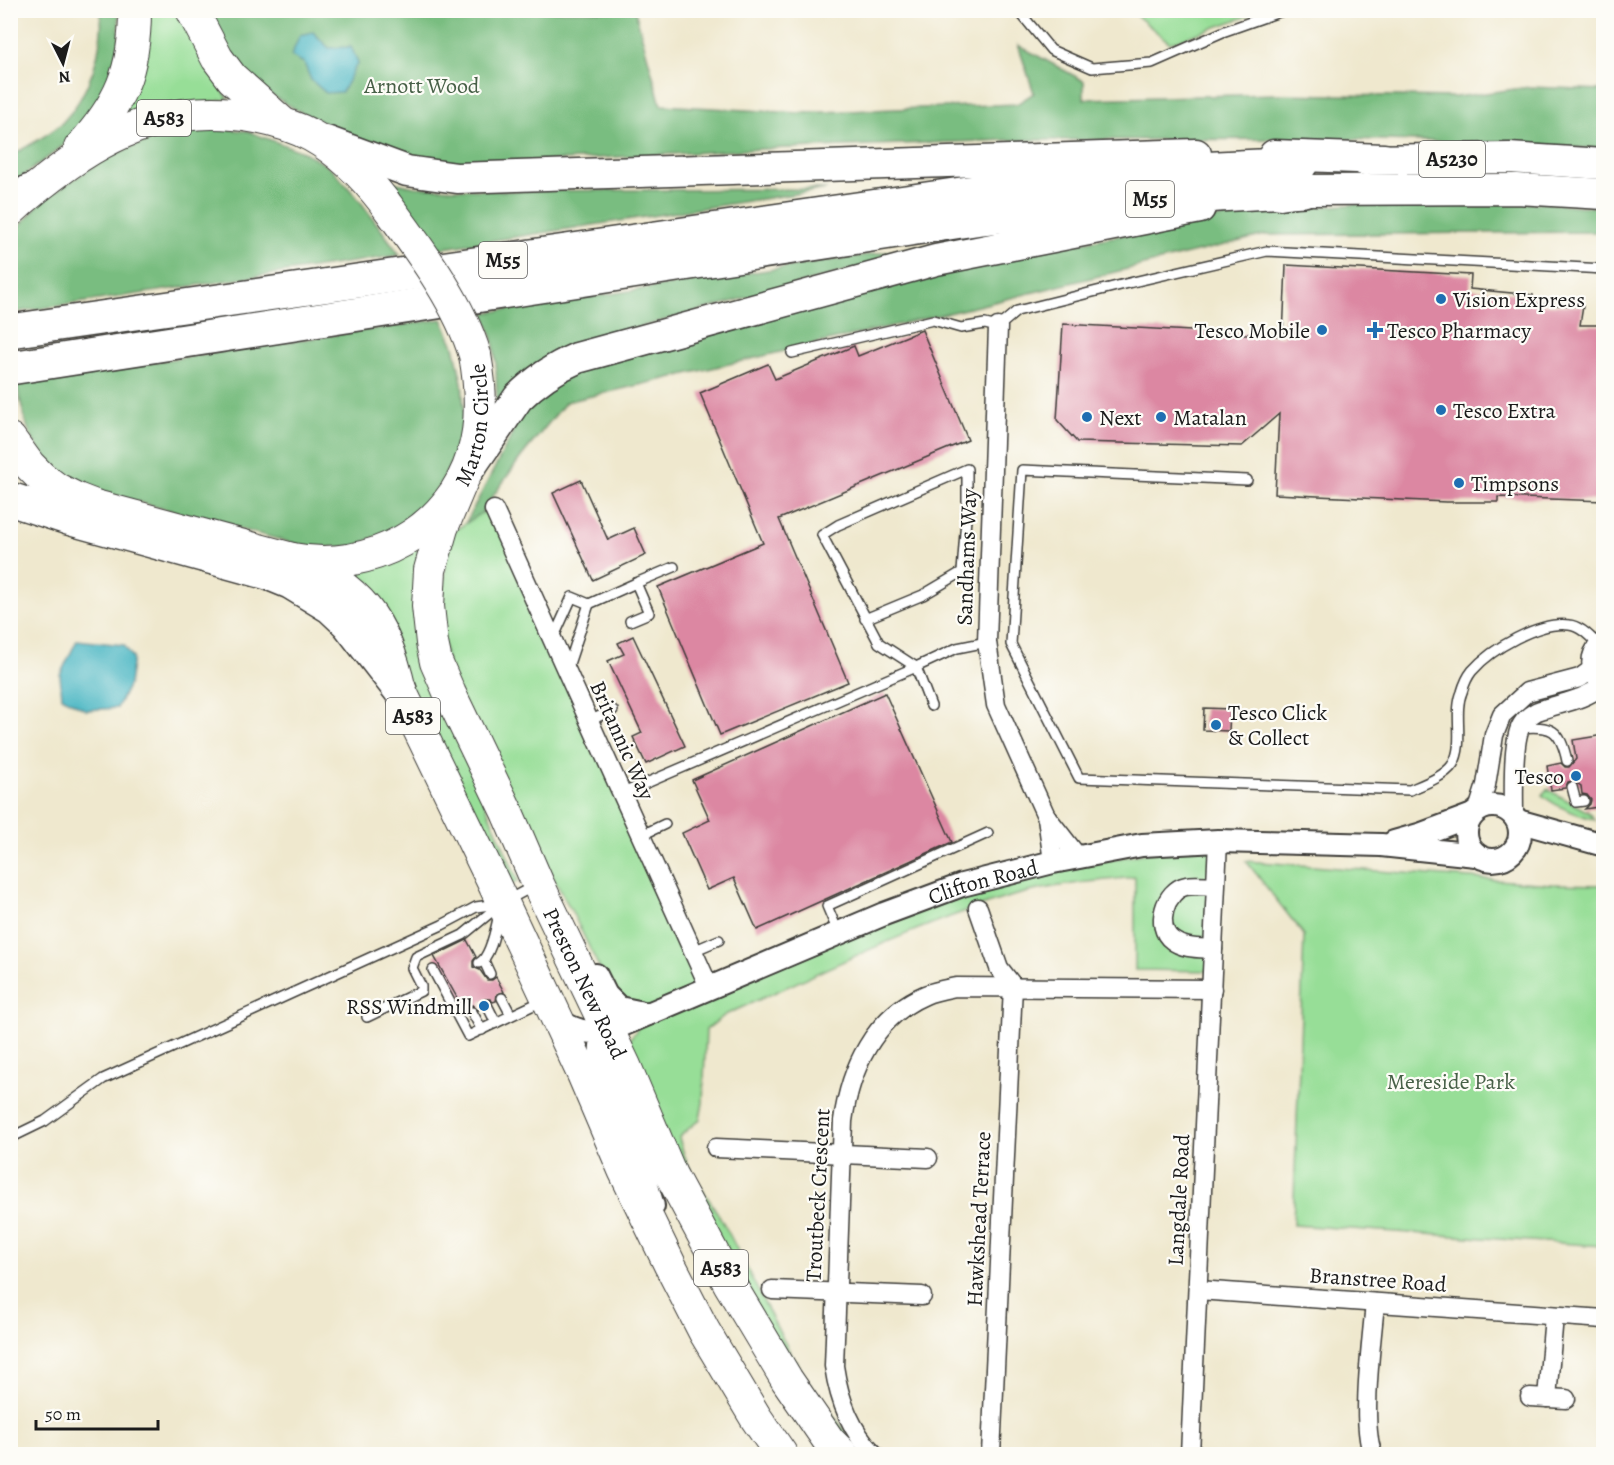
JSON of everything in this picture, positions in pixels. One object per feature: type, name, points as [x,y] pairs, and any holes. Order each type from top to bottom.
[{"type":"highway","name":"A583","points":[[58,171],[98,128],[118,95],[127,75],[131,58],[135,10]]},
{"type":"highway","name":"A583","points":[[192,10],[217,58],[232,78],[281,122]]},
{"type":"highway","name":"Marton Circle","points":[[10,439],[41,477],[57,489],[95,506],[292,559],[308,562],[339,562],[397,546],[429,523],[464,479],[474,453],[481,414],[475,355],[467,331],[447,295],[386,203],[340,155],[312,136],[281,122],[244,115],[213,112],[187,113],[159,118],[133,127],[105,141],[58,171],[17,202]]},
{"type":"highway","name":"M55","points":[[10,331],[1048,182],[1134,172],[1303,177]]},
{"type":"highway","name":"M55","points":[[10,368],[981,218],[1157,198],[1303,177]]},
{"type":"highway","name":"Preston New Road","points":[[464,479],[442,528],[430,570],[428,606],[436,662],[625,1066],[671,1175],[729,1283],[787,1380],[829,1441],[842,1455]]},
{"type":"highway","points":[[10,499],[95,506]]},
{"type":"highway","points":[[10,499],[68,518],[268,573],[290,582],[331,607],[348,623],[400,690]]},
{"type":"highway","name":"Preston New Road","points":[[292,559],[332,578],[351,593],[367,611],[384,638],[392,656],[400,690],[552,1009],[624,1170],[670,1265],[709,1341],[781,1455]]},
{"type":"main road","points":[[312,136],[407,171],[457,178],[1136,155],[1237,154],[1384,159]]},
{"type":"main road","name":"A5230","points":[[1303,177],[1384,159],[1509,158],[1604,164]]},
{"type":"main road","points":[[464,479],[518,398],[558,366],[577,358],[936,260],[1139,219],[1303,177]]},
{"type":"main road","name":"A5230","points":[[1303,177],[1604,194]]},
{"type":"street","name":"Sandhams Way","points":[[998,327],[987,642],[996,705],[1046,816],[1078,857]]},
{"type":"street","name":"Britannic Way","points":[[494,510],[693,951],[707,990]]},
{"type":"street","points":[[1517,845],[1520,837],[1516,818],[1515,759],[1520,728],[1531,715],[1543,709],[1571,703],[1604,685],[1591,670],[1591,657],[1601,643]]},
{"type":"street","points":[[1476,855],[1466,841],[1466,824],[1474,813],[1486,784],[1494,735],[1502,715],[1527,692],[1580,678],[1591,670]]},
{"type":"street","name":"Clifton Road","points":[[1381,845],[1422,834],[1486,806],[1499,806],[1516,818],[1604,846]]},
{"type":"street","name":"Sandhams Way","points":[[1046,816],[1053,862]]},
{"type":"street","name":"Clifton Road","points":[[608,1031],[838,934],[962,885],[1053,862],[1142,845],[1218,841],[1381,845],[1476,855],[1483,859],[1499,860],[1507,857],[1517,845],[1553,842],[1604,846]]},
{"type":"street","name":"Langdale Road","points":[[1190,1455],[1218,841]]},
{"type":"street","points":[[538,884],[560,905],[606,995],[619,1008],[648,1014]]},
{"type":"street","points":[[1213,949],[1182,946],[1172,940],[1165,930],[1164,914],[1169,898],[1179,889],[1186,886],[1215,886]]},
{"type":"street","points":[[978,908],[999,968],[1013,986]]},
{"type":"street","name":"Hawkshead Terrace","points":[[991,1455],[1013,986]]},
{"type":"street","name":"Troutbeck Crescent","points":[[874,1455],[859,1437],[847,1416],[838,1393],[834,1366],[844,1111],[851,1078],[865,1049],[884,1023],[903,1007],[926,994],[956,987],[1212,989]]},
{"type":"street","points":[[625,1066],[627,1042],[643,1024],[693,1003],[707,990]]},
{"type":"street","points":[[552,1009],[569,1028],[583,1032],[608,1031]]},
{"type":"street","name":"A583","points":[[608,1031],[600,1047],[601,1057],[637,1149],[670,1265]]},
{"type":"street","points":[[716,1148],[928,1158]]},
{"type":"street","points":[[772,1290],[922,1296]]},
{"type":"street","name":"Branstree Road","points":[[1198,1290],[1604,1319]]},
{"type":"street","points":[[1373,1455],[1368,1433],[1367,1410],[1375,1303]]},
{"type":"street","points":[[1548,1398],[1554,1316]]},
{"type":"lane","points":[[1018,10],[1051,50],[1092,68],[1152,63],[1225,31],[1285,10]]},
{"type":"lane","points":[[792,354],[933,320],[961,327],[985,324],[998,327],[1017,311],[1267,251],[1604,269]]},
{"type":"lane","points":[[865,619],[923,595],[962,572],[967,469],[837,525],[822,535],[865,619],[879,643],[916,667],[931,706]]},
{"type":"lane","points":[[1247,480],[1022,470],[1011,644],[1079,778],[1410,790],[1431,781],[1452,765],[1457,754],[1461,694],[1471,672],[1500,648],[1507,643],[1551,626],[1570,624],[1601,643]]},
{"type":"lane","points":[[552,640],[572,597],[589,604],[674,567]]},
{"type":"lane","points":[[630,621],[649,613],[636,583]]},
{"type":"lane","points":[[566,671],[589,604]]},
{"type":"lane","points":[[621,794],[957,648],[987,642]]},
{"type":"lane","points":[[589,721],[614,710]]},
{"type":"lane","points":[[1520,728],[1539,727],[1556,733],[1569,744],[1570,759]]},
{"type":"lane","points":[[1572,787],[1575,802],[1584,801]]},
{"type":"lane","points":[[640,836],[665,824]]},
{"type":"lane","points":[[838,934],[827,906],[988,833]]},
{"type":"lane","points":[[367,1017],[421,991],[421,986],[412,968],[416,957],[463,935],[502,903],[538,884]]},
{"type":"lane","points":[[490,974],[481,962],[492,941],[502,903]]},
{"type":"lane","points":[[10,1138],[45,1120],[103,1079],[158,1052],[442,925],[476,907],[502,903]]},
{"type":"lane","points":[[693,951],[719,940]]},
{"type":"lane","points":[[433,970],[444,981],[468,1036],[511,1015],[552,1009]]},
{"type":"lane","points":[[502,998],[511,1015]]},
{"type":"lane","points":[[487,1005],[496,1023]]},
{"type":"lane","points":[[472,1012],[482,1030]]},
{"type":"green space","points":[[101,11],[118,11],[119,42],[112,72],[99,101],[76,134],[11,185],[11,156],[62,123],[80,99],[97,55]]},
{"type":"green space","points":[[147,11],[177,11],[228,99],[124,117]]},
{"type":"green space","name":"Arnott Wood","points":[[206,11],[635,11],[661,105],[799,113],[1017,104],[1034,93],[1018,45],[1084,81],[1084,99],[1276,94],[1456,97],[1530,87],[1603,90],[1603,149],[1344,139],[1010,140],[763,149],[474,165],[421,162],[348,135],[295,109],[258,87],[225,49]]},
{"type":"green space","points":[[1133,11],[1262,11],[1170,43]]},
{"type":"green space","points":[[213,128],[247,131],[306,153],[332,169],[360,201],[400,255],[11,313],[10,240],[43,200],[106,158],[134,146],[185,130]]},
{"type":"green space","points":[[389,181],[415,187],[504,191],[827,189],[438,249]]},
{"type":"green space","points":[[1408,201],[1546,203],[1603,208],[1603,232],[1265,235],[974,307],[566,402],[521,457],[481,513],[465,524],[512,435],[515,420],[565,373],[858,294],[1035,251],[1267,210]]},
{"type":"green space","points":[[952,242],[585,342],[497,409],[493,340],[484,313]]},
{"type":"green space","points":[[442,319],[454,346],[462,382],[464,409],[461,442],[427,507],[415,518],[356,546],[311,548],[87,487],[59,469],[37,446],[26,423],[16,382]]},
{"type":"green space","points":[[494,510],[710,989],[962,885],[1218,841],[1213,971],[1135,970],[1135,877],[1089,882],[1013,896],[976,907],[903,935],[725,1015],[706,1030],[703,1103],[700,1119],[679,1137],[682,1150],[696,1179],[738,1250],[797,1364],[824,1404],[863,1454],[842,1454],[729,1283],[627,1042],[636,1031],[644,1012],[619,1008],[572,912],[436,662],[449,534],[481,513]]},
{"type":"green space","points":[[424,543],[467,762],[518,881],[504,888],[343,574]]},
{"type":"green space","points":[[1547,789],[1590,813],[1595,820],[1554,804],[1542,795]]},
{"type":"green space","name":"Mereside Park","points":[[1246,861],[1551,884],[1603,885],[1603,1246],[1293,1225],[1304,935]]},
{"type":"water","points":[[313,32],[329,48],[351,47],[358,62],[342,92],[326,93],[311,80],[304,63],[291,56],[300,35]]},
{"type":"water","points":[[77,640],[124,645],[133,658],[129,684],[117,708],[86,710],[62,697],[60,675]]},
{"type":"building","name":"Tesco Extra","points":[[1286,265],[1471,275],[1470,289],[1533,295],[1533,304],[1583,306],[1580,325],[1604,325],[1604,501],[1498,497],[1498,502],[1446,502],[1275,494],[1279,414],[1242,446],[1077,442],[1057,420],[1063,324],[1283,336]]},
{"type":"building","points":[[922,330],[968,440],[779,519],[848,682],[720,735],[658,587],[763,543],[700,393],[768,364],[775,379],[854,346],[858,356]]},
{"type":"building","points":[[581,480],[608,540],[634,528],[646,555],[593,580],[553,493]]},
{"type":"building","points":[[633,636],[685,746],[646,764],[633,737],[642,733],[608,661],[624,654],[618,643]]},
{"type":"building","points":[[885,693],[952,842],[757,930],[734,878],[707,890],[682,833],[710,820],[692,780]]},
{"type":"building","name":"Tesco Click & Collect","points":[[1204,708],[1230,709],[1229,731],[1203,730]]},
{"type":"building","name":"Tesco","points":[[1604,735],[1604,806],[1585,809],[1591,800],[1587,795],[1582,794],[1581,786],[1574,781],[1568,782],[1565,788],[1551,790],[1547,766],[1561,763],[1569,767],[1576,759],[1573,740]]},
{"type":"building","points":[[467,940],[476,957],[473,967],[480,970],[487,980],[496,977],[504,992],[497,994],[496,1001],[485,999],[478,1010],[472,1005],[465,1012],[434,956]]},
{"type":"place","name":"Vision Express","points":[[1441,299]]},
{"type":"place","name":"Tesco Mobile","points":[[1322,330]]},
{"type":"place","name":"Tesco Pharmacy","points":[[1375,330]]},
{"type":"place","name":"Tesco Extra","points":[[1441,410]]},
{"type":"place","name":"Next","points":[[1087,417]]},
{"type":"place","name":"Matalan","points":[[1161,417]]},
{"type":"place","name":"Timpsons","points":[[1459,483]]},
{"type":"place","name":"Tesco Click & Collect","points":[[1216,725]]},
{"type":"place","name":"Tesco","points":[[1576,776]]},
{"type":"place","name":"RSS Windmill","points":[[484,1006]]}]
